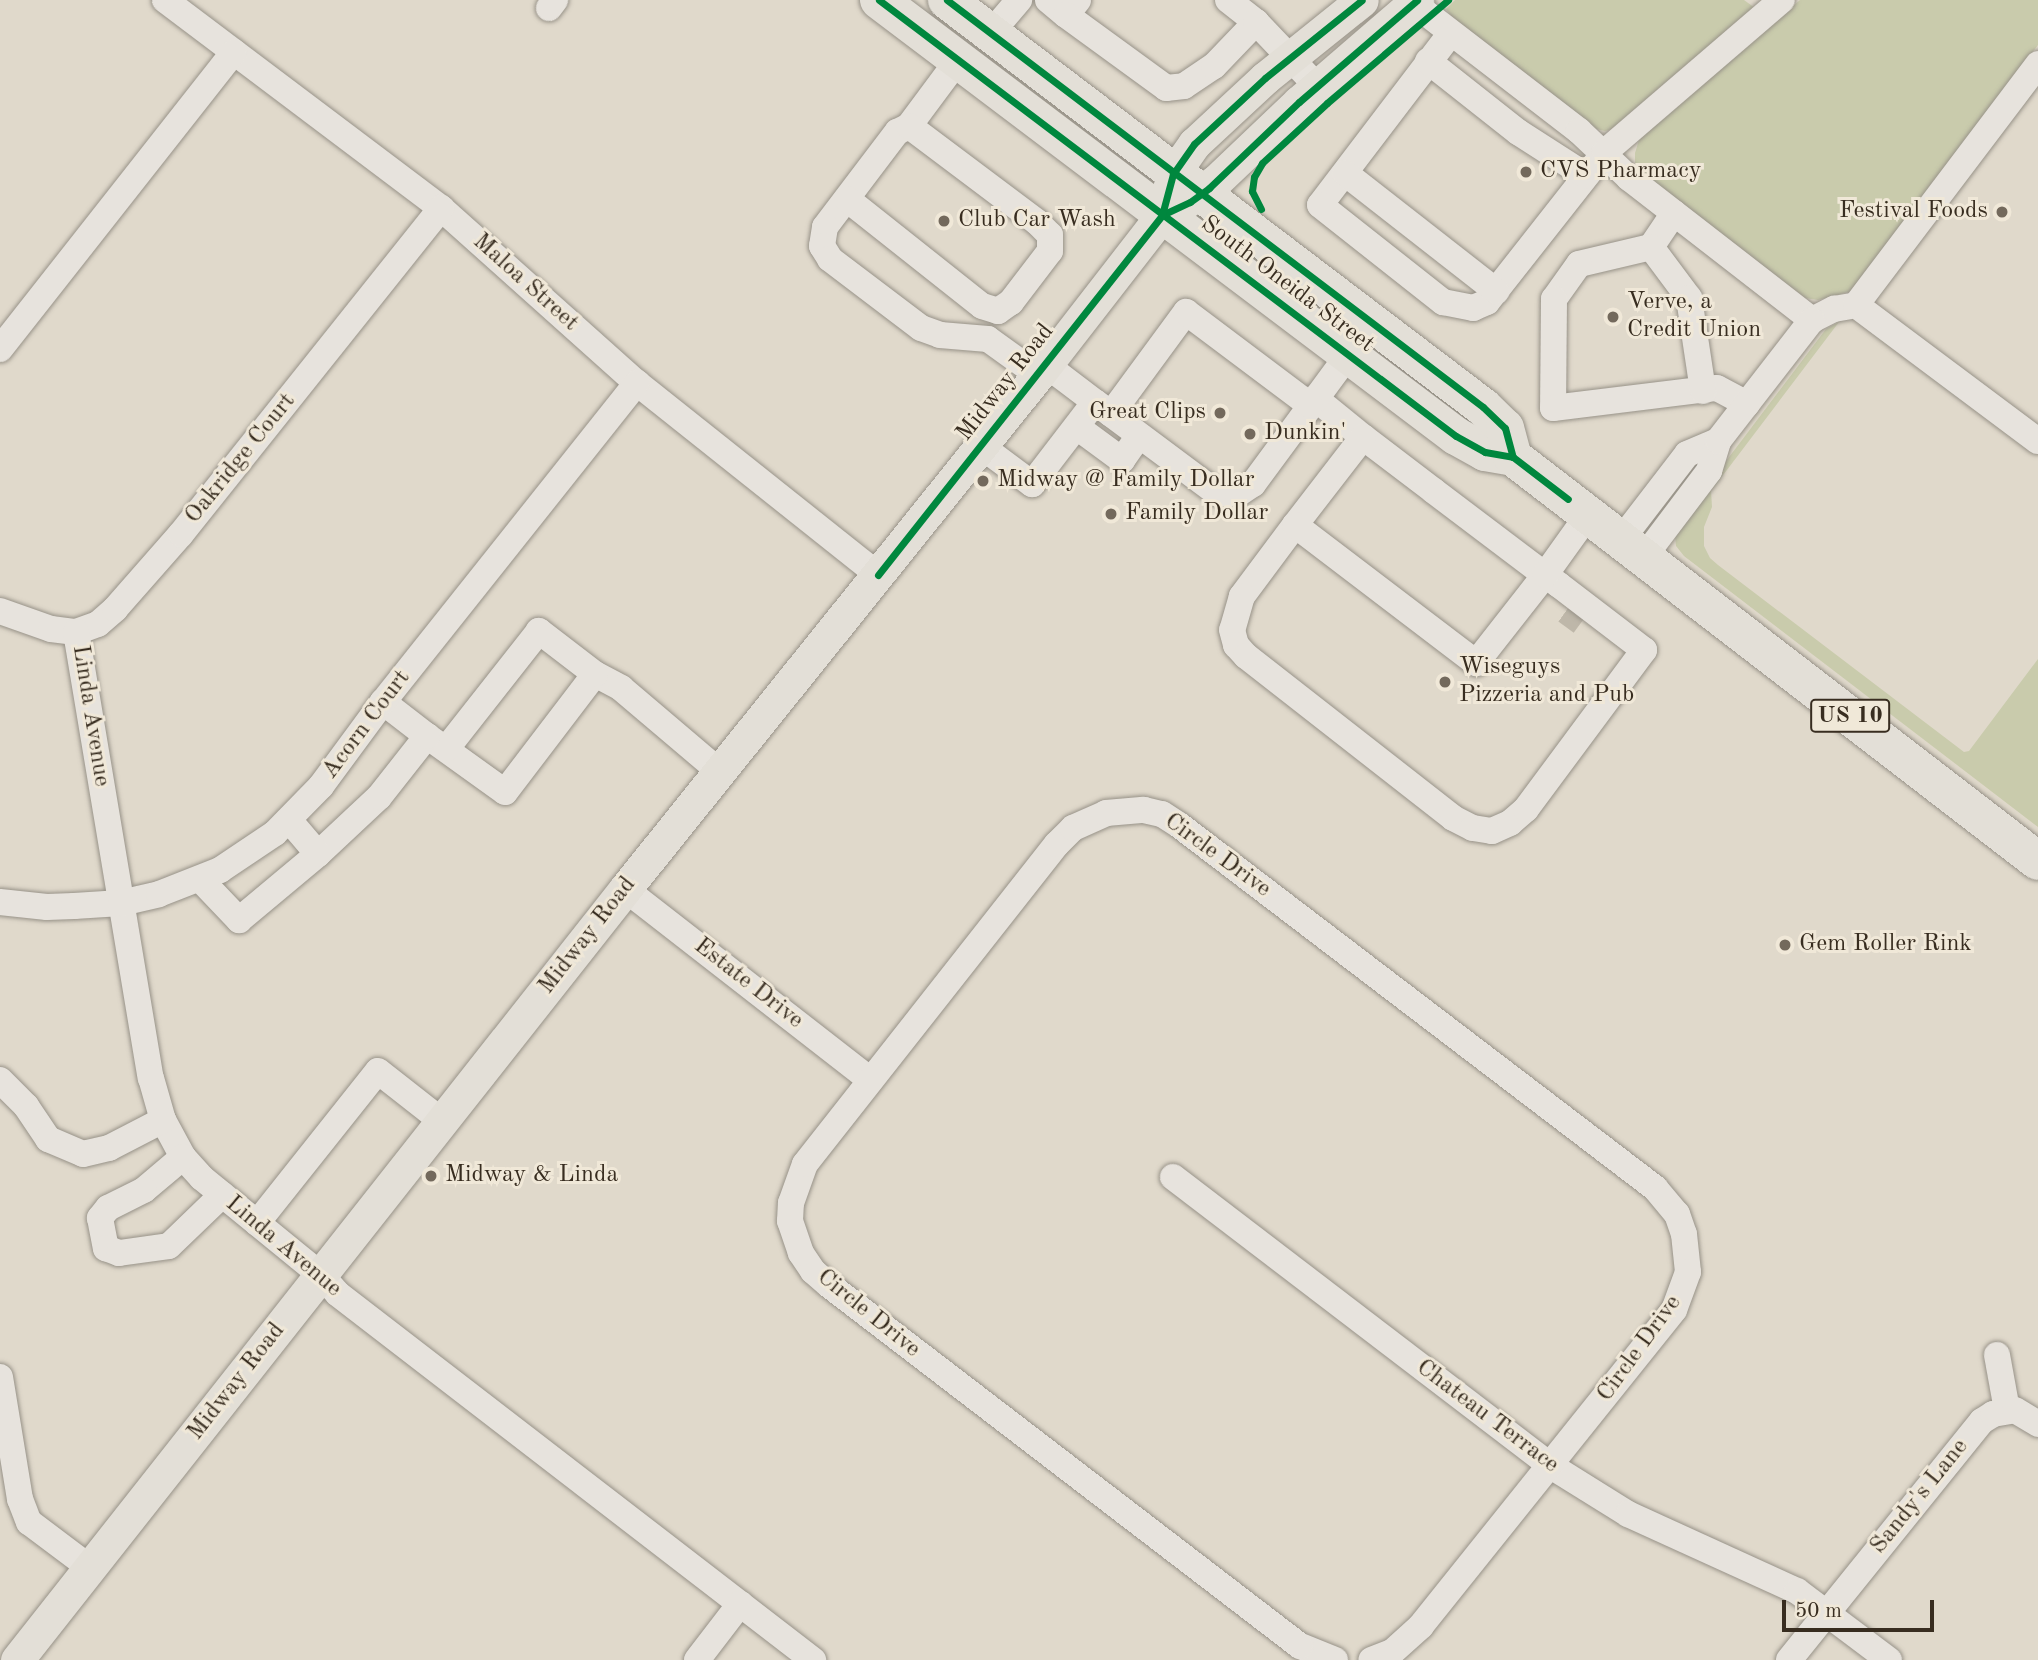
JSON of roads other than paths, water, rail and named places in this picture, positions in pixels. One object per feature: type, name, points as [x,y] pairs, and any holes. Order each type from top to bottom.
[{"type":"highway","name":"South Oneida Street","points":[[879,0],[1465,443],[1485,452],[1513,457],[2038,861]]},
{"type":"highway","name":"South Oneida Street","points":[[947,0],[1494,416],[1505,428],[1513,457]]},
{"type":"main road","name":"Midway Road","points":[[17,1660],[625,889],[1042,370],[1187,184],[1195,144],[1289,59],[1362,0]]},
{"type":"main road","points":[[1187,184],[1317,86],[1415,2]]},
{"type":"street","name":"Maloa Street","points":[[165,0],[442,208],[637,383],[878,575]]},
{"type":"street","points":[[990,34],[1019,0]]},
{"type":"street","points":[[1228,0],[1256,23],[1317,86]]},
{"type":"street","points":[[1451,33],[1320,205],[1443,302],[1473,308],[1487,302],[1605,152],[1782,0]]},
{"type":"street","points":[[1415,2],[1605,152],[1629,178],[1812,320]]},
{"type":"street","points":[[1064,5],[1166,88],[1184,86],[1214,66],[1256,23]]},
{"type":"street","points":[[0,349],[234,52]]},
{"type":"street","points":[[958,60],[909,126],[897,132],[823,233],[822,246],[830,259],[929,333],[988,339],[1042,370],[1103,408],[1217,494],[1238,494],[1253,484],[1348,355]]},
{"type":"street","points":[[1428,61],[1518,132],[1585,175]]},
{"type":"street","points":[[1632,548],[1709,471],[1718,441],[1812,320],[1834,309],[1856,304],[2038,65]]},
{"type":"street","points":[[847,200],[934,265],[937,273],[982,306],[998,310],[1012,302],[1050,251],[1050,236],[1037,222],[909,126]]},
{"type":"street","points":[[1345,173],[1496,290]]},
{"type":"street","name":"Oakridge Court","points":[[76,632],[97,624],[142,581],[442,208]]},
{"type":"street","points":[[1674,213],[1651,247],[1579,264],[1554,299],[1553,408],[1717,388],[1747,404]]},
{"type":"street","points":[[1651,247],[1689,298],[1703,390]]},
{"type":"street","points":[[1856,304],[2038,441]]},
{"type":"street","points":[[981,446],[1032,484],[1077,427],[1103,408],[1186,312],[1307,409],[1363,437],[1644,650],[1526,809],[1510,823],[1492,831],[1474,828],[1453,818],[1236,645],[1233,630],[1241,596],[1363,437]]},
{"type":"street","name":"Acorn Court","points":[[0,902],[47,907],[121,903],[159,894],[200,879],[248,853],[289,820],[321,786],[383,702],[637,383]]},
{"type":"street","points":[[1077,427],[1122,460],[1139,436]]},
{"type":"street","points":[[1295,525],[1476,663],[1552,580],[1588,514]]},
{"type":"street","points":[[1552,580],[1558,605],[1573,617],[1588,628],[1613,627]]},
{"type":"street","points":[[0,611],[51,629],[76,632]]},
{"type":"street","points":[[200,879],[239,920],[318,854],[437,742],[539,631],[595,674],[621,688],[720,772]]},
{"type":"street","name":"Linda Avenue","points":[[76,632],[151,1078],[163,1120],[183,1157],[222,1195],[321,1275],[338,1294],[813,1660]]},
{"type":"street","points":[[383,702],[505,792],[595,674]]},
{"type":"street","name":"Circle Drive","points":[[1335,1660],[1300,1646],[813,1271],[801,1252],[790,1221],[796,1182],[805,1164],[870,1080],[1057,844],[1073,828],[1106,813],[1125,809],[1162,814],[1655,1188],[1677,1214],[1684,1234],[1688,1272],[1674,1310],[1421,1626],[1392,1652],[1371,1660]]},
{"type":"street","points":[[289,820],[318,854]]},
{"type":"street","name":"Estate Drive","points":[[625,889],[870,1080]]},
{"type":"street","points":[[257,1223],[379,1071],[443,1122]]},
{"type":"street","points":[[0,1080],[26,1106],[48,1139],[83,1154],[109,1148],[163,1120]]},
{"type":"street","points":[[183,1157],[144,1190],[108,1208],[100,1218],[106,1248],[119,1253],[169,1247],[222,1195]]},
{"type":"street","name":"Chateau Terrace","points":[[1173,1177],[1551,1466],[1605,1502],[1777,1580],[1827,1613],[1889,1660]]},
{"type":"street","points":[[1997,1355],[2007,1410],[2024,1413],[2038,1424]]},
{"type":"street","points":[[0,1377],[8,1469],[29,1522],[90,1568]]},
{"type":"street","name":"Sandy's Lane","points":[[1789,1660],[1982,1421],[2007,1410]]},
{"type":"street","points":[[697,1660],[740,1604]]},
{"type":"tunnel","points":[[1566,611],[1581,622]]},
{"type":"place","name":"CVS Pharmacy","points":[[1526,172]]},
{"type":"place","name":"Festival Foods","points":[[2002,212]]},
{"type":"place","name":"Club Car Wash","points":[[944,221]]},
{"type":"place","name":"Verve, a Credit Union","points":[[1613,317]]},
{"type":"place","name":"Great Clips","points":[[1220,413]]},
{"type":"place","name":"Dunkin'","points":[[1250,434]]},
{"type":"place","name":"Midway @ Family Dollar","points":[[983,481]]},
{"type":"place","name":"Family Dollar","points":[[1111,514]]},
{"type":"place","name":"Wiseguys Pizzeria and Pub","points":[[1445,682]]},
{"type":"place","name":"Gem Roller Rink","points":[[1785,945]]},
{"type":"place","name":"Midway & Linda","points":[[431,1176]]}]
